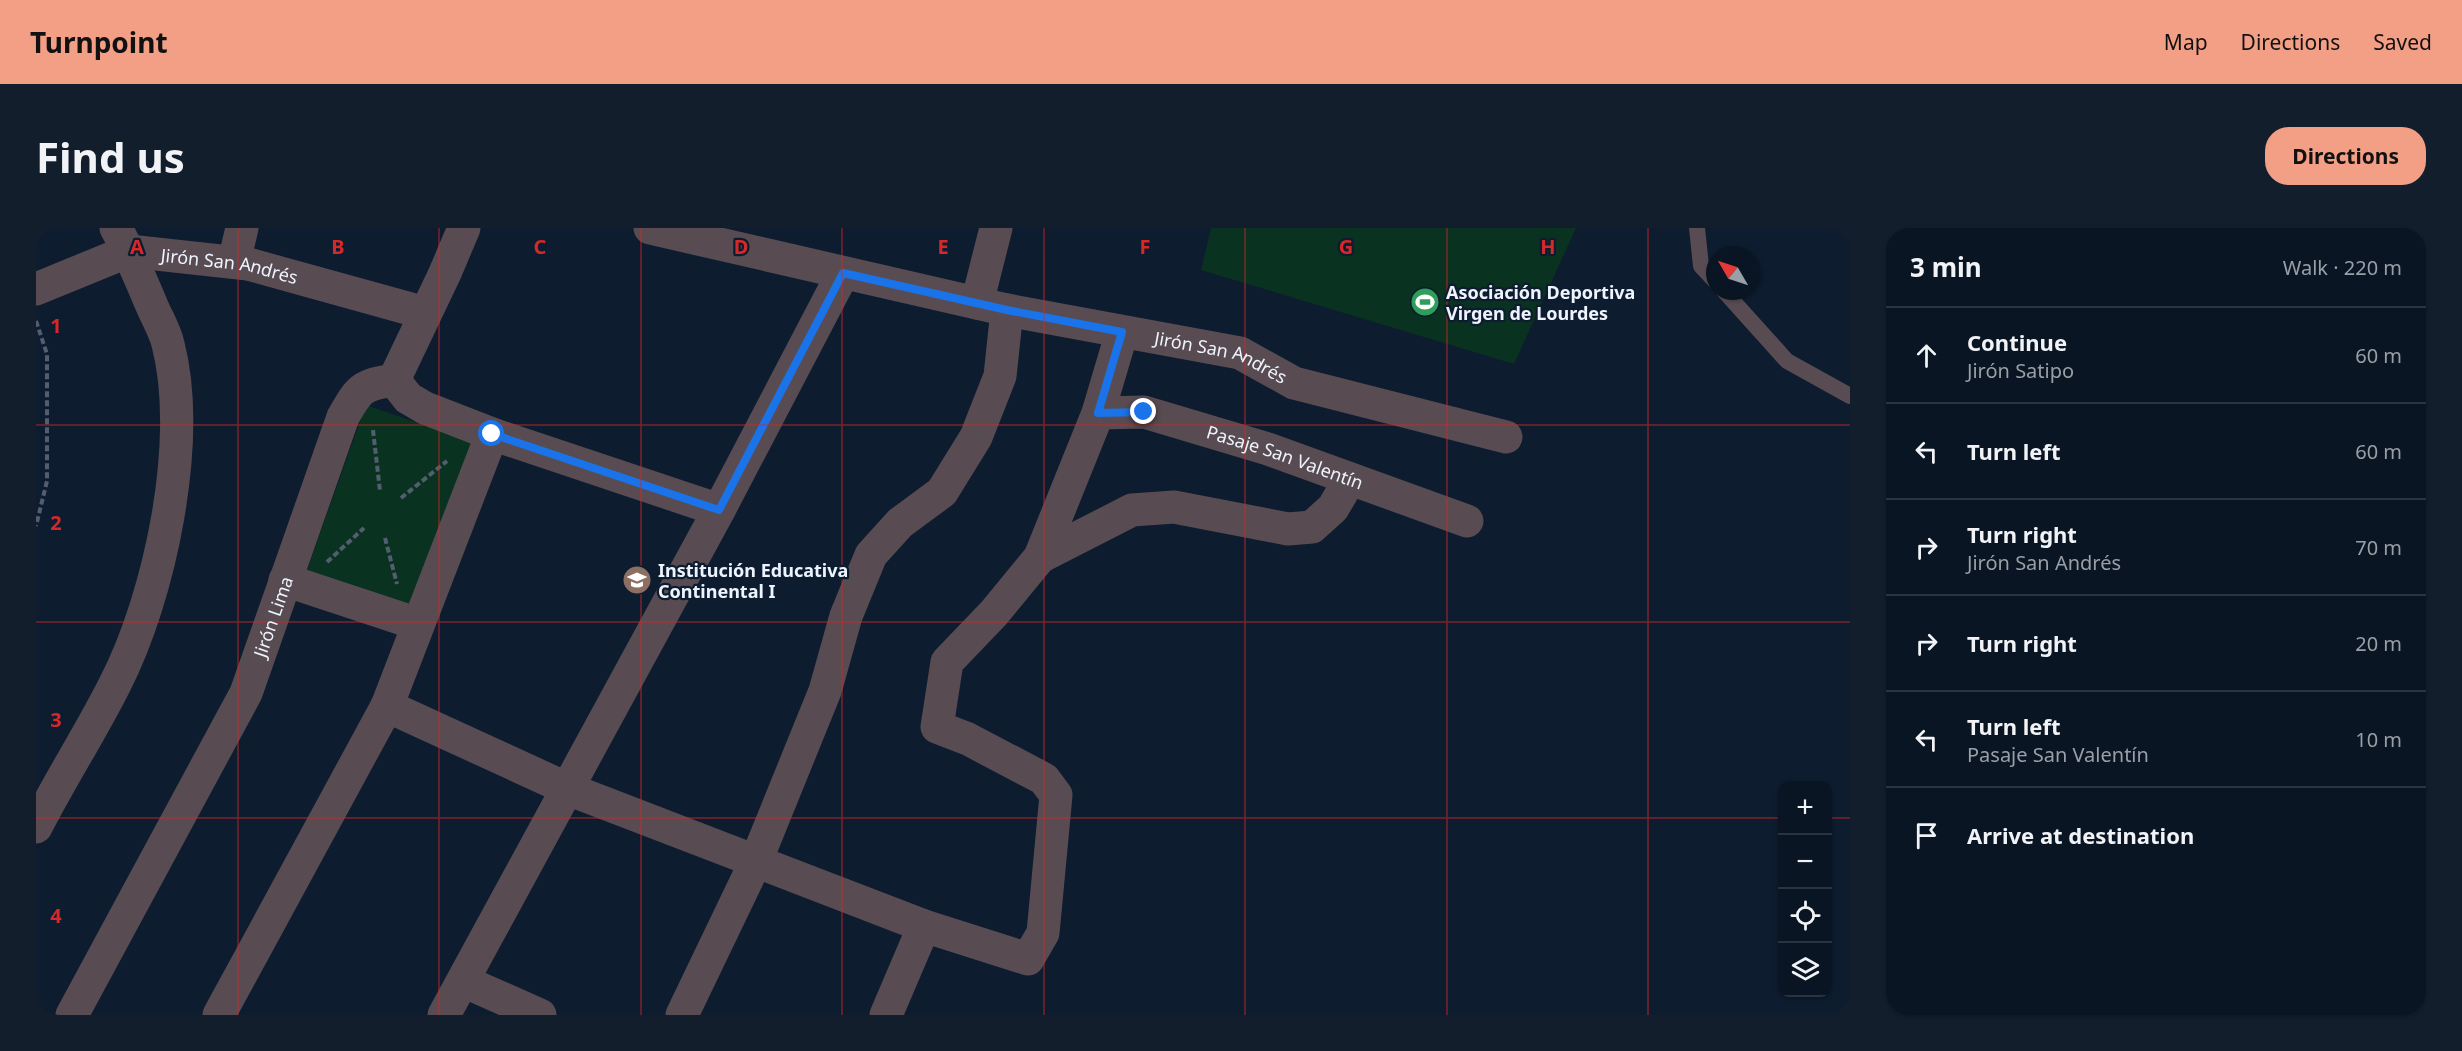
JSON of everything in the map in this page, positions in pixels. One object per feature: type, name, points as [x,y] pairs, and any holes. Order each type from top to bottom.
[{"type":"street","points":[[234,262],[242,228]]},
{"type":"street","points":[[464,228],[394,380],[408,398],[425,408],[492,434],[719,510]]},
{"type":"street","name":"Jirón San Andrés","points":[[650,228],[992,307],[1240,353],[1294,383],[1506,437]]},
{"type":"street","points":[[682,1015],[756,861],[825,692],[846,616],[871,555],[900,523],[942,492],[976,437],[1000,376],[992,307],[996,228]]},
{"type":"street","points":[[36,827],[116,683],[140,626],[156,573],[177,459],[176,400],[168,343],[122,240]]},
{"type":"street","name":"Jirón San Andrés","points":[[36,289],[122,240],[248,264],[425,313]]},
{"type":"street","points":[[444,1015],[719,510],[843,273]]},
{"type":"street","points":[[387,706],[568,789],[924,926],[1028,959],[1043,933],[1056,795],[1044,778],[968,739],[937,727],[947,662],[994,613],[1040,557],[1098,413],[1122,332]]},
{"type":"street","name":"Jirón Lima","points":[[72,1015],[246,693],[343,417],[357,392],[376,382],[394,380]]},
{"type":"street","name":"Pasaje San Valentín","points":[[1098,413],[1144,412],[1268,449],[1467,521]]},
{"type":"street","points":[[219,1015],[387,706],[492,434]]},
{"type":"street","points":[[1040,557],[1132,510],[1174,507],[1288,529],[1312,527],[1332,508],[1350,479]]},
{"type":"street","points":[[285,580],[418,624]]},
{"type":"street","points":[[886,1015],[924,926]]},
{"type":"street","points":[[462,981],[540,1015]]},
{"type":"lane","points":[[1697,228],[1701,266],[1706,271]]},
{"type":"lane","points":[[1732,300],[1787,360],[1850,396]]},
{"type":"path","points":[[36,321],[47,354],[47,482],[36,526]]},
{"type":"path","points":[[372,423],[380,491]]},
{"type":"path","points":[[401,498],[447,460]]},
{"type":"path","points":[[325,564],[364,528]]},
{"type":"path","points":[[385,538],[400,591]]},
{"type":"green space","name":"Asociación Deportiva Virgen de Lourdes","points":[[1211,228],[1576,228],[1514,364],[1201,270]]},
{"type":"green space","points":[[366,405],[473,442],[408,622],[302,584]]},
{"type":"place","name":"Asociación Deportiva Virgen de Lourdes","points":[[1425,302]]},
{"type":"place","name":"Institución Educativa Continental I","points":[[637,580]]},
{"type":"route","points":[[492,434],[719,510],[843,273],[1007,310],[1122,332],[1098,413],[1144,412]]}]
